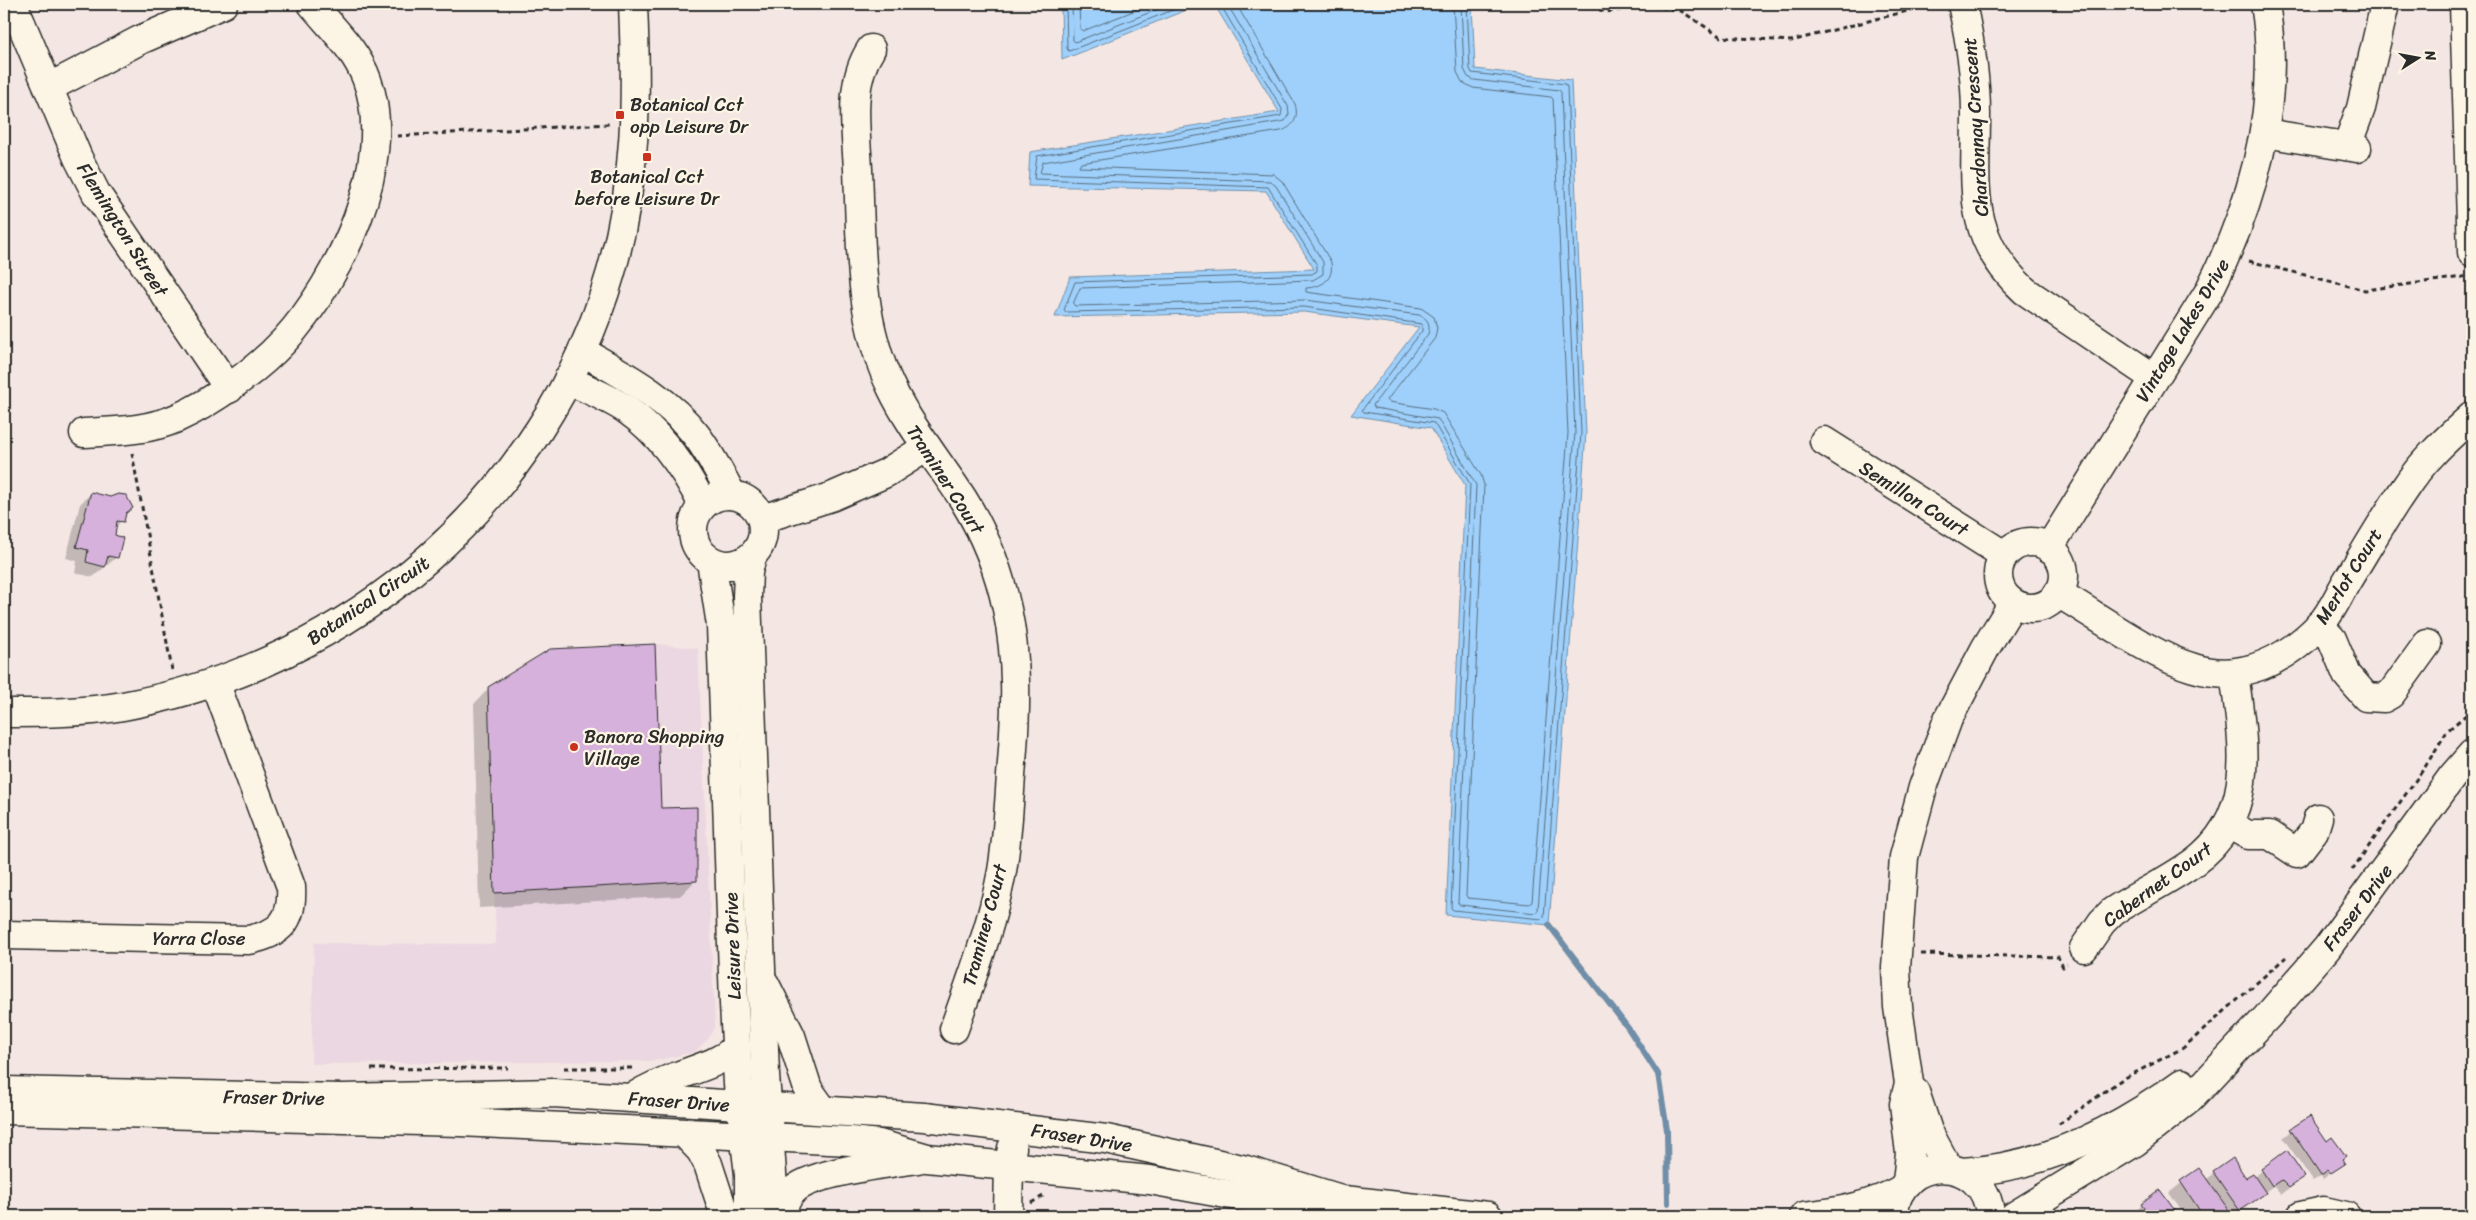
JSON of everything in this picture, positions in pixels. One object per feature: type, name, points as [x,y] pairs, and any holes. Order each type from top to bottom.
[{"type":"street","name":"Flemington Street","points":[[13,4],[78,158],[111,218],[229,389]]},
{"type":"street","points":[[48,88],[140,40],[223,4]]},
{"type":"street","points":[[84,433],[146,428],[178,417],[229,389],[284,342],[316,301],[355,225],[371,165],[376,137],[375,113],[362,70],[354,56],[312,4]]},
{"type":"street","name":"Botanical Circuit","points":[[4,713],[55,712],[122,706],[215,682],[269,661],[325,632],[397,585],[429,560],[478,511],[520,461],[568,380],[582,351],[605,292],[617,251],[628,190],[636,123],[633,4]]},
{"type":"street","name":"Chardonnay Crescent","points":[[1962,4],[1969,38],[1975,88],[1976,198],[1985,238],[1994,257],[2010,277],[2025,291],[2154,378]]},
{"type":"street","name":"Vintage Lakes Drive","points":[[2049,548],[2208,294],[2226,259],[2252,184],[2265,133],[2270,69],[2266,4]]},
{"type":"street","points":[[2265,133],[2352,147],[2385,4]]},
{"type":"street","points":[[2464,4],[2472,252]]},
{"type":"street","name":"Traminer Court","points":[[871,49],[860,70],[856,108],[861,275],[864,300],[882,367],[906,417],[964,500],[993,558],[1008,610],[1016,676],[1015,727],[1002,871],[986,936],[954,1028]]},
{"type":"street","points":[[582,351],[638,383],[682,420],[696,435],[732,495]]},
{"type":"street","points":[[568,380],[626,410],[649,428],[691,481],[692,506],[721,495],[732,495],[751,502],[762,519],[831,497],[877,477],[927,447]]},
{"type":"street","name":"Merlot Court","points":[[2058,593],[2177,663],[2212,673],[2234,672],[2270,664],[2320,626],[2415,473],[2472,416]]},
{"type":"street","name":"Semillon Court","points":[[1824,441],[2004,555]]},
{"type":"street","name":"Leisure Drive","points":[[692,506],[695,519],[693,535],[719,599],[736,1048],[741,1105],[758,1136],[775,1216]]},
{"type":"street","name":"Leisure Drive","points":[[749,1216],[758,1136],[767,1107],[747,597],[748,572],[752,557],[763,540],[762,519]]},
{"type":"street","points":[[2025,542],[2038,543],[2049,548],[2058,557],[2063,568],[2063,581],[2058,593],[2050,602],[2038,607],[2025,608],[2013,603],[2003,594],[1998,581],[1998,567],[2004,555],[2014,547],[2025,542]]},
{"type":"street","points":[[703,563],[732,566],[752,557]]},
{"type":"street","points":[[1990,1216],[1983,1191],[1974,1180],[1955,1170],[1928,1130],[1918,1099],[1909,1082],[1898,1007],[1896,968],[1900,889],[1908,840],[1923,787],[1948,719],[1986,647],[2013,603]]},
{"type":"street","points":[[2320,626],[2332,638],[2347,675],[2366,697],[2384,698],[2391,694],[2427,644]]},
{"type":"street","name":"Cabernet Court","points":[[2084,948],[2108,916],[2196,861],[2212,846],[2228,824],[2238,802],[2243,775],[2234,672]]},
{"type":"street","points":[[723,674],[750,698]]},
{"type":"street","name":"Yarra Close","points":[[4,935],[248,940],[267,935],[286,920],[290,908],[291,887],[215,682]]},
{"type":"street","name":"Fraser Drive","points":[[2014,1216],[2135,1142],[2192,1097],[2232,1052],[2267,1018],[2326,948],[2452,777],[2472,754]]},
{"type":"street","points":[[730,892],[741,882],[746,872],[744,796],[753,778]]},
{"type":"street","points":[[2228,824],[2248,835],[2272,835],[2297,853],[2314,832],[2318,818]]},
{"type":"street","points":[[762,978],[791,1036],[808,1089],[823,1110]]},
{"type":"street","points":[[632,1097],[657,1084],[712,1064],[724,1058],[736,1048]]},
{"type":"street","name":"Fraser Drive","points":[[1905,1186],[1927,1170],[1993,1170],[2017,1165],[2098,1134],[2152,1105],[2205,1066],[2232,1052]]},
{"type":"street","points":[[1894,1216],[1896,1203],[1905,1186],[1910,1153],[1904,1104],[1909,1082]]},
{"type":"street","name":"Fraser Drive","points":[[4,1091],[334,1098],[553,1093],[823,1110],[1016,1127],[1106,1139],[1246,1170],[1344,1200],[1488,1216]]},
{"type":"street","name":"Fraser Drive","points":[[4,1110],[460,1122],[758,1136],[879,1144],[927,1158],[1008,1164],[1150,1180],[1275,1203],[1310,1204],[1344,1200]]},
{"type":"street","points":[[1008,1216],[1008,1164],[1016,1127]]},
{"type":"street","points":[[685,1134],[701,1152],[708,1164],[725,1216]]},
{"type":"street","points":[[781,1216],[786,1199],[795,1189],[806,1182],[860,1169],[927,1158]]},
{"type":"street","points":[[1804,1216],[1866,1205],[1884,1199],[1905,1186]]},
{"type":"street","points":[[2301,1216],[2324,1211],[2346,1216]]},
{"type":"path","points":[[1582,4],[1606,12],[1650,6],[1671,9],[1681,11],[1721,37],[1791,41],[1934,4]]},
{"type":"path","points":[[376,137],[636,123]]},
{"type":"path","points":[[2226,259],[2256,262],[2365,290],[2472,276]]},
{"type":"path","points":[[128,430],[177,693]]},
{"type":"path","points":[[692,506],[681,538],[684,552],[703,563]]},
{"type":"path","points":[[2348,877],[2425,767],[2448,730],[2472,710]]},
{"type":"path","points":[[1921,954],[2058,957],[2063,967],[2084,948]]},
{"type":"path","points":[[2056,1126],[2121,1080],[2183,1048],[2290,954]]},
{"type":"path","points":[[371,1069],[514,1068]]},
{"type":"path","points":[[562,1068],[638,1068]]},
{"type":"shaded area","points":[[655,644],[698,648],[715,1026],[709,1038],[695,1052],[654,1061],[311,1064],[314,943],[496,944],[488,687],[550,649]]},
{"type":"water","points":[[1061,4],[1201,4],[1062,60]]},
{"type":"water","points":[[1214,4],[1472,4],[1475,69],[1571,80],[1586,433],[1549,925],[1446,915],[1465,485],[1431,428],[1351,415],[1419,327],[1304,312],[1055,317],[1070,277],[1314,269],[1266,191],[1028,186],[1030,152],[1279,112]]},
{"type":"building","points":[[91,492],[110,497],[118,494],[126,495],[133,508],[126,513],[124,522],[117,521],[115,535],[123,538],[118,558],[108,556],[105,567],[86,562],[88,550],[76,547]]},
{"type":"building","name":"Banora Shopping Village","points":[[655,644],[661,808],[697,807],[697,881],[494,893],[488,687],[550,649]]},
{"type":"building","points":[[2310,1116],[2327,1141],[2332,1137],[2346,1156],[2342,1159],[2345,1164],[2331,1173],[2328,1170],[2321,1175],[2290,1129]]},
{"type":"building","points":[[2287,1150],[2305,1177],[2289,1188],[2281,1180],[2272,1186],[2261,1169]]},
{"type":"building","points":[[2233,1158],[2246,1178],[2253,1174],[2266,1193],[2240,1211],[2213,1172]]},
{"type":"building","points":[[2199,1168],[2233,1216],[2193,1216],[2200,1211],[2180,1181]]},
{"type":"building","points":[[2160,1190],[2179,1216],[2149,1216],[2141,1204]]},
{"type":"waterway","points":[[1549,925],[1628,1028],[1658,1074],[1667,1130],[1668,1203]]},
{"type":"place","name":"Botanical Cct opp Leisure Dr","points":[[620,115]]},
{"type":"place","name":"Botanical Cct before Leisure Dr","points":[[647,157]]},
{"type":"place","name":"Banora Shopping Village","points":[[574,747]]}]
